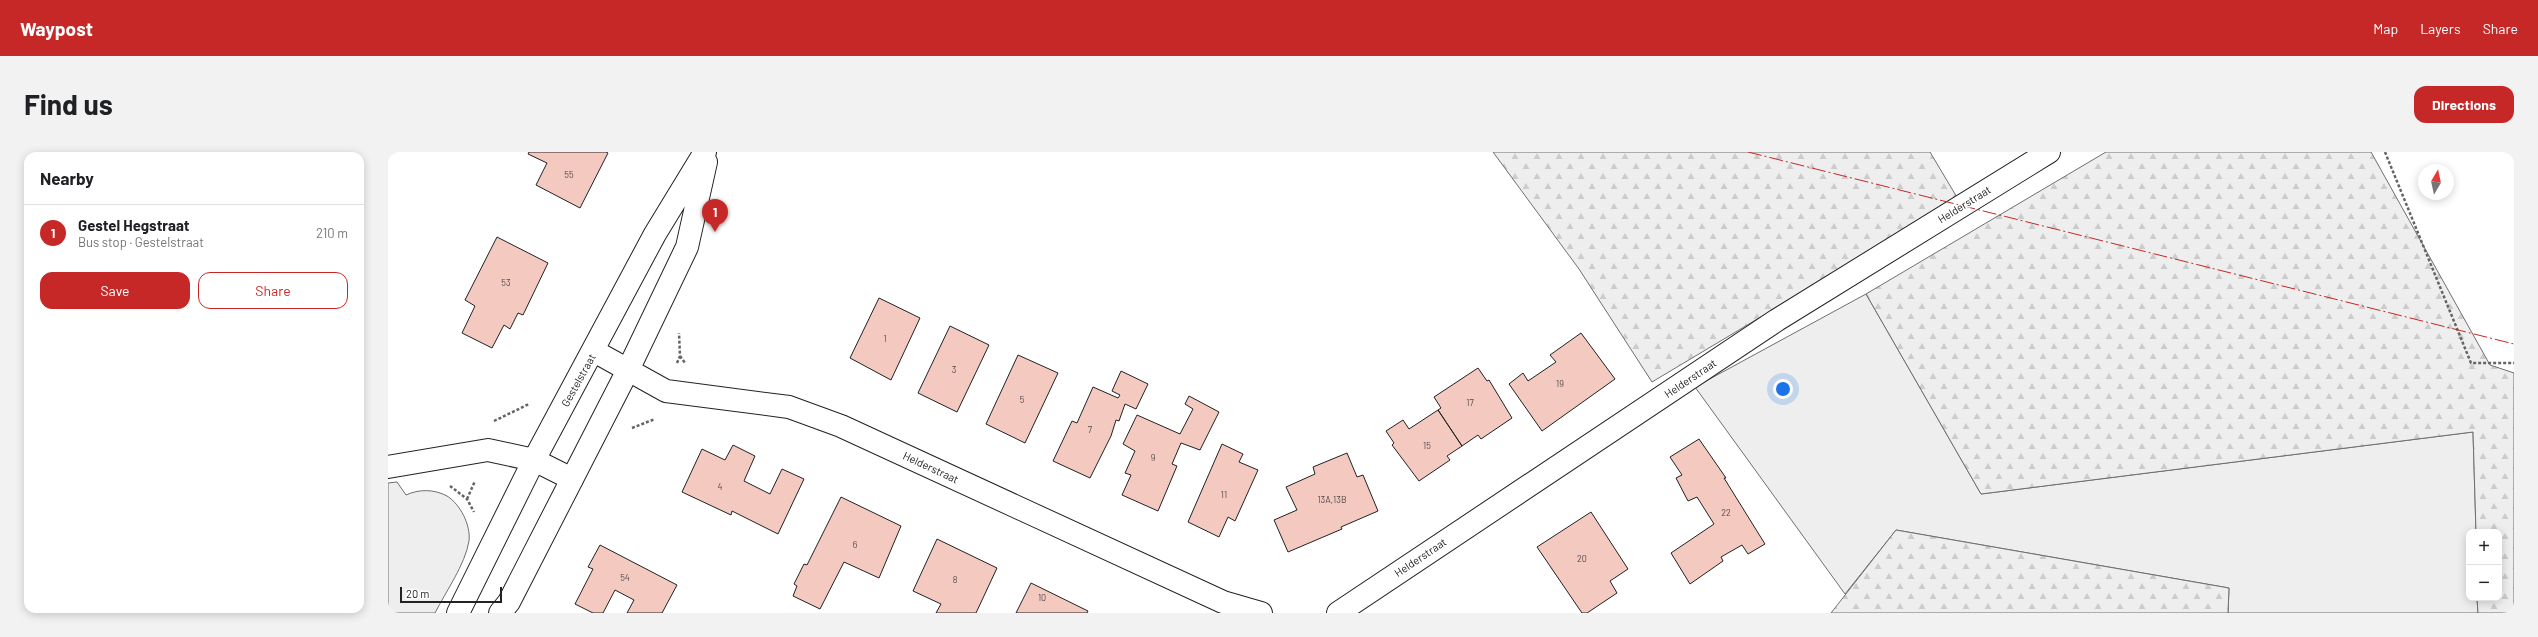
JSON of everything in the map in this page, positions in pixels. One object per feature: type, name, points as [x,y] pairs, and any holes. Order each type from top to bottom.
[{"type":"street","name":"Gestelstraat","points":[[458,613],[534,460],[594,351],[655,234],[707,152]]},
{"type":"street","name":"Gestelstraat","points":[[500,613],[509,602],[628,370],[687,247],[707,152]]},
{"type":"street","name":"Helderstraat","points":[[1338,613],[1777,320],[2049,152]]},
{"type":"street","name":"Helderstraat","points":[[594,351],[666,392],[789,407],[841,426],[1223,602],[1261,613]]},
{"type":"street","points":[[388,467],[488,450],[534,460],[572,478]]},
{"type":"path","points":[[2385,152],[2471,363],[2514,363]]},
{"type":"path","points":[[679,335],[680,356]]},
{"type":"path","points":[[467,499],[473,507]]},
{"type":"green space","points":[[1493,152],[1930,152],[1958,199],[1652,382],[1579,269]]},
{"type":"green space","points":[[2106,152],[2371,152],[2490,365],[2514,373],[2514,613],[2478,613],[2477,601],[2502,601],[2502,529],[2476,529],[2473,432],[1981,494],[1866,294]]},
{"type":"green space","points":[[1866,294],[1981,494],[2473,432],[2476,529],[2466,529],[2466,601],[2477,601],[2478,613],[2228,613],[2229,588],[1896,530],[1845,594],[1695,387]]},
{"type":"green space","points":[[397,482],[406,495],[416,492],[432,491],[447,496],[456,504],[464,516],[468,528],[469,541],[464,559],[435,613],[388,613],[388,483]]},
{"type":"green space","points":[[1896,530],[2229,588],[2228,613],[1831,613]]},
{"type":"building","points":[[529,152],[608,153],[580,208],[536,185],[547,163],[528,154]]},
{"type":"building","points":[[497,237],[548,263],[523,315],[518,313],[510,329],[504,325],[492,348],[462,333],[475,306],[465,300]]},
{"type":"building","points":[[879,298],[920,318],[891,380],[850,358]]},
{"type":"building","points":[[950,326],[989,345],[957,412],[918,393]]},
{"type":"building","points":[[1581,333],[1615,379],[1542,431],[1509,384],[1523,373],[1528,381],[1556,362],[1550,355]]},
{"type":"building","points":[[1018,355],[1058,373],[1025,443],[986,424]]},
{"type":"building","points":[[1478,368],[1487,381],[1489,380],[1512,418],[1481,439],[1478,435],[1462,446],[1438,410],[1441,408],[1434,397]]},
{"type":"building","points":[[1121,371],[1148,384],[1136,409],[1125,404],[1119,421],[1116,420],[1111,436],[1090,478],[1053,461],[1072,421],[1077,423],[1093,387],[1118,398],[1120,395],[1112,391]]},
{"type":"building","points":[[1189,396],[1219,412],[1200,450],[1181,443],[1172,464],[1177,466],[1158,511],[1122,495],[1131,475],[1125,473],[1135,451],[1123,444],[1137,415],[1180,434],[1193,409],[1185,404]]},
{"type":"building","points":[[1438,410],[1462,446],[1447,456],[1450,460],[1419,481],[1392,445],[1394,443],[1386,431],[1403,420],[1409,429]]},
{"type":"building","points":[[1699,439],[1726,478],[1724,478],[1765,544],[1748,554],[1742,545],[1721,557],[1723,561],[1690,584],[1671,553],[1714,524],[1697,497],[1688,501],[1676,478],[1682,475],[1670,457]]},
{"type":"building","points":[[1222,444],[1243,454],[1239,462],[1258,470],[1235,521],[1228,517],[1219,537],[1188,522]]},
{"type":"building","points":[[733,445],[755,456],[744,481],[770,494],[782,469],[804,479],[778,534],[732,511],[731,515],[682,492],[702,449],[725,460]]},
{"type":"building","points":[[1347,453],[1357,477],[1363,475],[1378,511],[1341,527],[1342,529],[1288,552],[1274,520],[1297,510],[1286,487],[1315,474],[1313,467]]},
{"type":"building","points":[[841,497],[901,526],[879,578],[844,562],[820,609],[793,596],[797,586],[794,584],[804,564],[807,565]]},
{"type":"building","points":[[1591,512],[1628,569],[1610,581],[1617,593],[1587,613],[1582,613],[1537,547]]},
{"type":"building","points":[[937,539],[997,568],[976,613],[936,613],[941,604],[913,591]]},
{"type":"building","points":[[600,545],[677,585],[662,613],[627,613],[634,600],[615,590],[603,613],[593,613],[575,604],[593,569],[588,567]]},
{"type":"building","points":[[1031,583],[1088,611],[1087,613],[1016,613]]},
{"type":"power","points":[[1748,152],[2514,344]]},
{"type":"place","name":"Gestel Hegstraat","points":[[715,232]]}]
